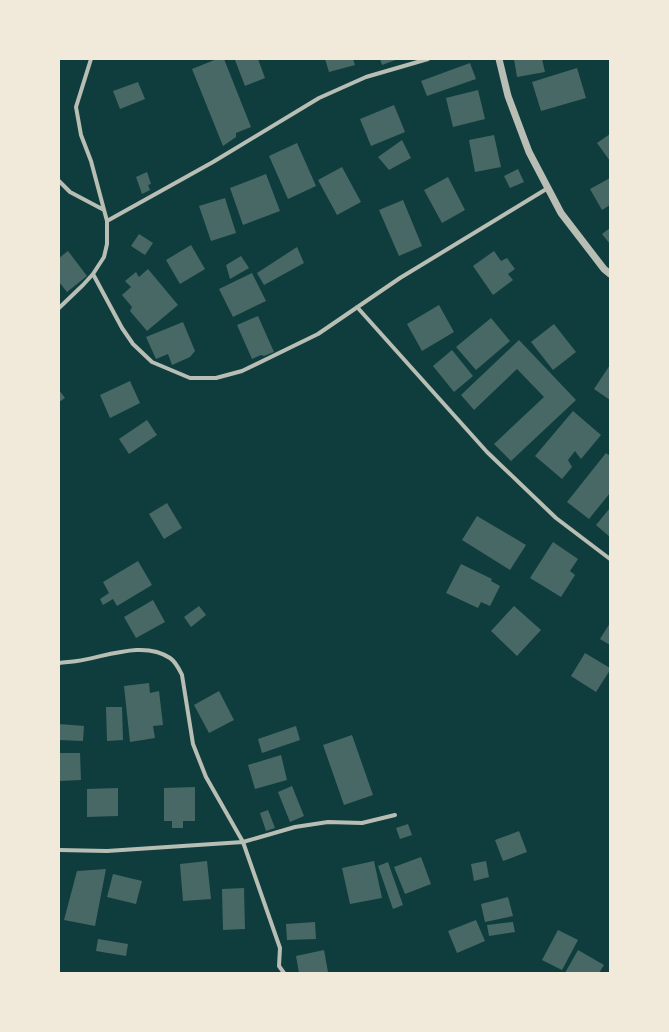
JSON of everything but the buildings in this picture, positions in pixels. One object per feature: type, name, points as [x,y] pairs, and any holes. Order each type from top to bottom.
[{"type":"street","points":[[59,308],[93,274],[104,257],[107,244],[107,221],[91,161],[81,135],[76,107],[91,59]]},
{"type":"street","points":[[107,221],[213,162],[319,98],[366,77],[428,59]]},
{"type":"street","points":[[499,59],[508,96],[529,152],[561,213],[604,269],[610,274]]},
{"type":"street","points":[[59,182],[70,192],[104,210]]},
{"type":"street","points":[[93,274],[122,328],[133,344],[152,362],[190,378],[216,378],[242,371],[318,334],[400,278],[548,188]]},
{"type":"street","points":[[357,308],[487,452],[556,518],[610,560]]},
{"type":"street","points":[[59,663],[76,662],[132,649],[148,650],[170,658],[177,665],[182,675],[195,750],[206,777],[243,842],[280,948],[278,966],[284,973]]},
{"type":"street","points":[[59,850],[106,851],[243,842],[295,827],[328,822],[362,823],[394,815]]}]
